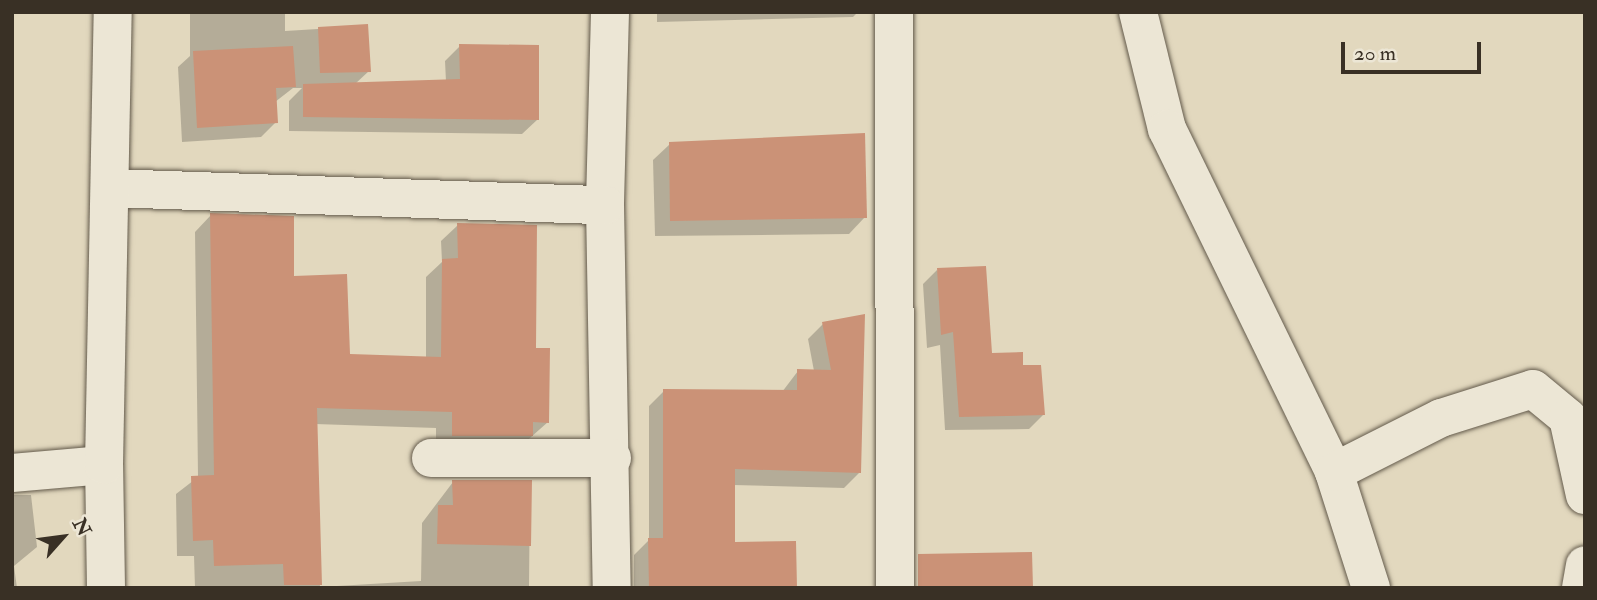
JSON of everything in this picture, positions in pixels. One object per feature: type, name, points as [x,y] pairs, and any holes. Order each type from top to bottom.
[{"type":"street","points":[[106,588],[104,466],[113,12]]},
{"type":"street","points":[[610,12],[605,205],[612,458],[612,588]]},
{"type":"street","points":[[894,12],[895,588]]},
{"type":"street","points":[[1139,12],[1167,129],[1334,472],[1371,588]]},
{"type":"street","points":[[110,188],[605,205]]},
{"type":"street","points":[[1334,472],[1441,418],[1533,389],[1568,418],[1585,495]]},
{"type":"street","points":[[431,458],[612,458]]},
{"type":"street","points":[[12,473],[104,466]]},
{"type":"street","points":[[1581,588],[1585,565]]},
{"type":"building","points":[[368,24],[371,72],[320,73],[318,27]]},
{"type":"building","points":[[459,44],[539,45],[539,120],[303,117],[303,84],[460,79]]},
{"type":"building","points":[[293,46],[296,87],[276,88],[278,123],[197,128],[193,51]]},
{"type":"building","points":[[865,133],[867,218],[670,221],[669,142]]},
{"type":"building","points":[[210,213],[294,216],[294,276],[347,274],[350,354],[441,357],[442,259],[458,258],[457,223],[537,225],[536,348],[550,348],[549,423],[533,422],[533,436],[452,436],[452,412],[317,408],[322,585],[284,585],[283,564],[214,566],[213,540],[193,541],[191,476],[214,475]]},
{"type":"building","points":[[986,266],[992,353],[1023,352],[1023,365],[1041,365],[1045,415],[959,417],[953,332],[941,335],[937,268]]},
{"type":"building","points":[[865,314],[861,473],[735,469],[735,542],[796,541],[797,588],[649,588],[648,538],[663,538],[663,389],[797,390],[797,369],[831,370],[822,322]]},
{"type":"building","points":[[452,480],[532,480],[531,546],[437,544],[438,505],[453,505]]},
{"type":"building","points":[[1032,552],[1033,588],[918,588],[918,554]]}]
